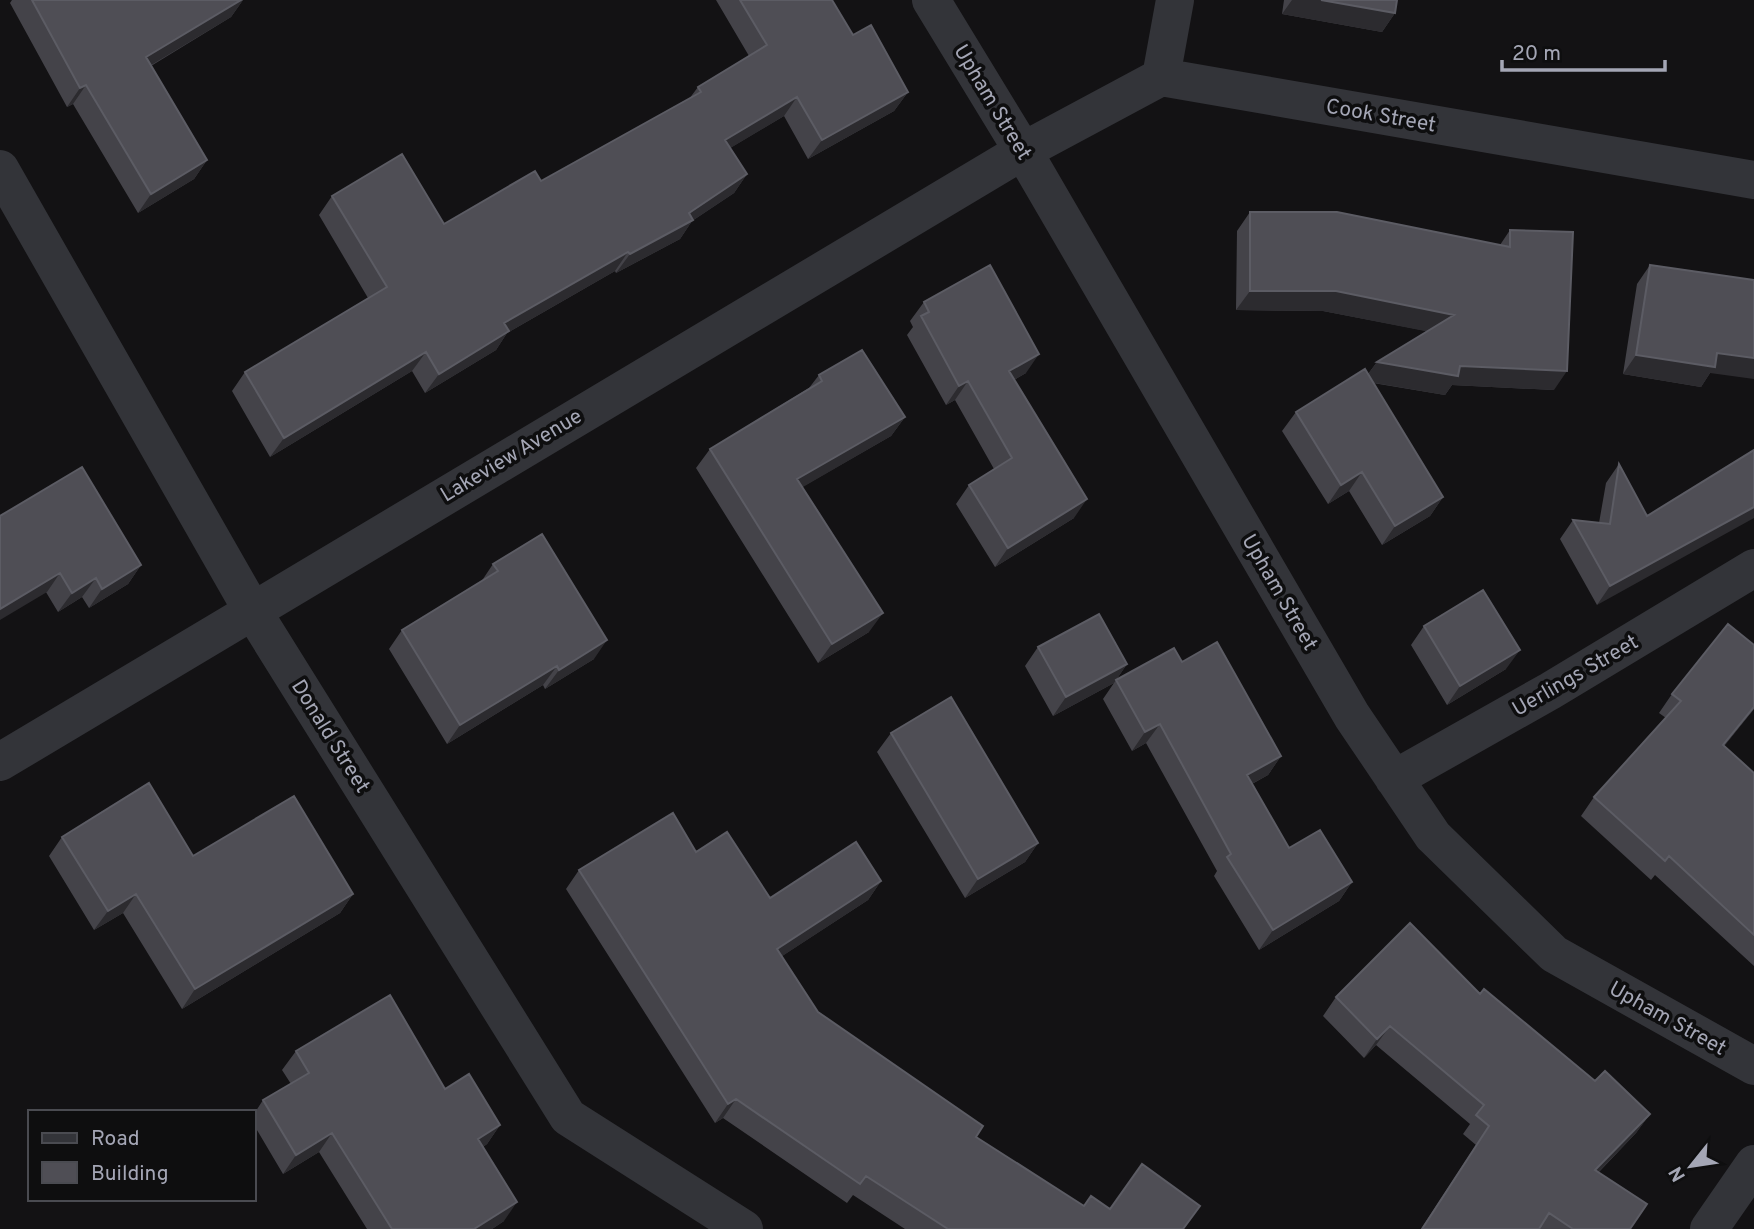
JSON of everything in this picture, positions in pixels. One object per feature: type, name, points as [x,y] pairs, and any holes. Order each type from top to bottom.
[{"type":"street","name":"Upham Street","points":[[931,0],[1023,150],[1352,716],[1433,836],[1554,954],[1754,1066]]},
{"type":"street","points":[[1023,150],[1161,77],[1175,0]]},
{"type":"street","name":"Cook Street","points":[[1161,77],[1754,180]]},
{"type":"street","name":"Lakeview Avenue","points":[[0,762],[1023,150]]},
{"type":"street","name":"Donald Street","points":[[0,169],[252,610],[568,1117],[744,1229]]},
{"type":"street","name":"Uerlings Street","points":[[1394,779],[1550,691],[1754,568]]},
{"type":"street","points":[[1709,1229],[1754,1164]]},
{"type":"building","points":[[32,0],[241,0],[146,57],[207,160],[151,194],[86,85],[80,88]]},
{"type":"building","points":[[740,0],[832,0],[853,35],[871,25],[908,92],[822,140],[797,97],[725,140],[747,174],[689,213],[693,220],[630,254],[628,252],[504,323],[509,331],[439,374],[426,352],[284,438],[245,372],[387,287],[332,196],[402,154],[444,224],[535,171],[541,181],[701,92],[698,87],[767,45]]},
{"type":"building","points":[[1321,0],[1397,0],[1395,13]]},
{"type":"building","points":[[1250,212],[1337,212],[1510,247],[1510,230],[1573,232],[1567,371],[1460,366],[1458,376],[1377,362],[1454,315],[1336,291],[1250,291]]},
{"type":"building","points":[[990,265],[1039,354],[1009,371],[1087,499],[1008,548],[969,485],[1012,458],[968,381],[959,386],[921,316],[929,312],[924,302]]},
{"type":"building","points":[[1650,265],[1754,280],[1754,358],[1717,353],[1715,367],[1636,355]]},
{"type":"building","points":[[862,350],[905,417],[797,479],[883,613],[832,644],[710,449],[822,381],[819,375]]},
{"type":"building","points":[[1365,369],[1443,497],[1395,526],[1362,472],[1341,485],[1296,412]]},
{"type":"building","points":[[1754,450],[1754,507],[1610,586],[1573,520],[1610,524],[1619,464],[1647,516]]},
{"type":"building","points":[[82,467],[141,565],[102,589],[96,578],[72,593],[60,573],[0,609],[0,516]]},
{"type":"building","points":[[542,534],[607,640],[559,670],[557,666],[460,725],[402,630],[498,571],[493,564]]},
{"type":"building","points":[[1483,590],[1520,650],[1460,686],[1424,626]]},
{"type":"building","points":[[1099,614],[1127,664],[1066,697],[1038,647]]},
{"type":"building","points":[[1728,624],[1754,645],[1754,707],[1723,745],[1754,773],[1754,935],[1669,856],[1665,861],[1594,797],[1681,701],[1672,694]]},
{"type":"building","points":[[1217,642],[1281,756],[1247,775],[1289,848],[1320,830],[1352,882],[1273,930],[1227,857],[1231,854],[1160,724],[1145,732],[1116,680],[1174,648],[1182,662]]},
{"type":"building","points":[[951,697],[1038,843],[978,879],[891,733]]},
{"type":"building","points":[[149,783],[193,856],[294,796],[353,894],[195,989],[136,894],[108,911],[62,837]]},
{"type":"building","points":[[673,813],[696,852],[727,832],[770,898],[856,842],[881,881],[777,949],[818,1012],[983,1126],[976,1137],[1084,1206],[1091,1196],[1110,1209],[1142,1164],[1200,1206],[1183,1229],[948,1229],[866,1176],[860,1184],[736,1099],[728,1104],[579,870]]},
{"type":"building","points":[[1410,923],[1480,994],[1484,989],[1595,1081],[1605,1071],[1650,1114],[1595,1170],[1647,1204],[1630,1229],[1573,1229],[1549,1213],[1539,1229],[1422,1229],[1489,1126],[1476,1115],[1484,1105],[1390,1026],[1377,1039],[1336,997]]},
{"type":"building","points":[[390,995],[445,1089],[469,1074],[500,1125],[478,1139],[517,1202],[474,1229],[392,1229],[332,1133],[296,1155],[263,1100],[309,1073],[296,1051]]}]
